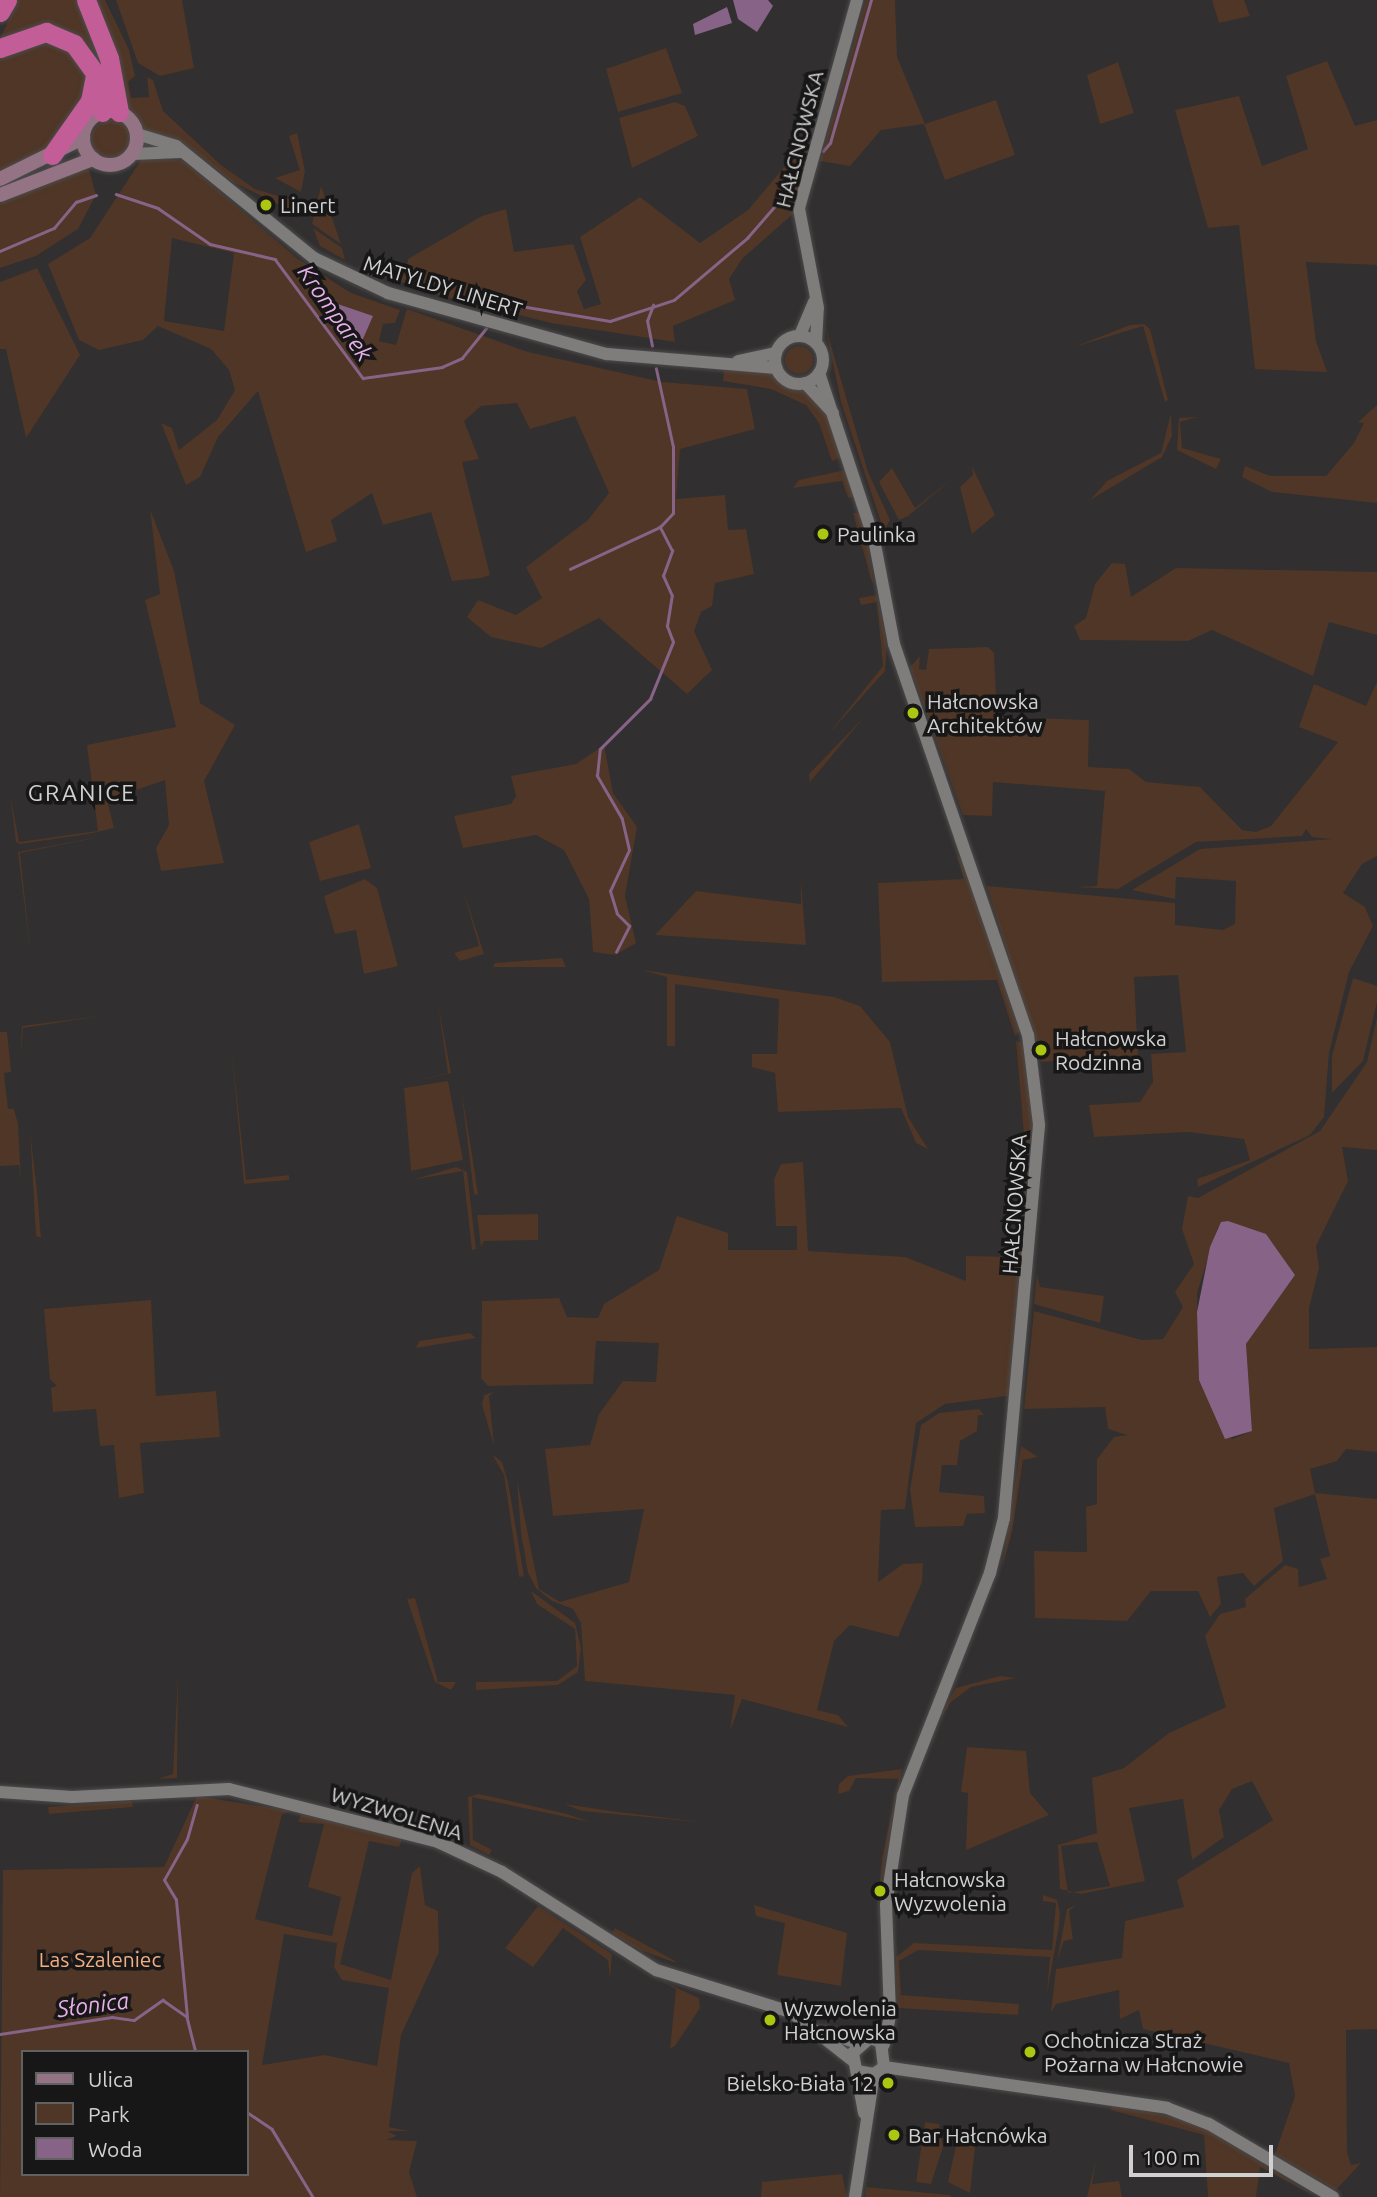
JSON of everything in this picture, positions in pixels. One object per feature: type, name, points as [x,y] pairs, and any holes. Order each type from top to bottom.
[{"type":"highway","points":[[0,12],[7,0]]},
{"type":"highway","points":[[86,0],[109,58],[111,112]]},
{"type":"highway","points":[[0,48],[46,32],[74,44],[95,67],[111,112]]},
{"type":"highway","points":[[52,155],[90,101],[95,67]]},
{"type":"main road","points":[[0,195],[93,159],[111,166],[133,154],[137,134],[111,112],[86,125],[83,138],[93,159]]},
{"type":"main road","points":[[0,179],[83,138]]},
{"type":"street","name":"HAŁCNOWSKA","points":[[816,342],[814,288],[799,234],[799,208],[857,0]]},
{"type":"street","name":"MATYLDY LINERT","points":[[137,134],[187,154],[293,243],[376,288],[607,354],[776,368]]},
{"type":"street","points":[[133,154],[187,154]]},
{"type":"street","name":"HAŁCNOWSKA","points":[[800,335],[814,308],[814,288]]},
{"type":"street","points":[[800,335],[816,342],[823,360],[819,373],[805,383],[791,382],[776,368],[776,352],[785,340],[800,335]]},
{"type":"street","name":"MATYLDY LINERT","points":[[726,363],[776,352]]},
{"type":"street","name":"HAŁCNOWSKA","points":[[819,373],[838,418],[874,539],[894,645],[1028,1035],[1039,1125],[1004,1518],[990,1573],[903,1795],[886,1905],[888,2002],[885,2048],[879,2070]]},
{"type":"street","name":"HAŁCNOWSKA","points":[[805,383],[838,418]]},
{"type":"street","name":"WYZWOLENIA","points":[[0,1792],[72,1797],[218,1788],[400,1830],[482,1861],[656,1970],[784,2009],[824,2032],[885,2048],[905,2065]]},
{"type":"street","name":"HAŁCNOWSKA","points":[[854,2065],[888,2002]]},
{"type":"street","name":"WYZWOLENIA","points":[[824,2032],[854,2065]]},
{"type":"street","points":[[864,2113],[854,2065],[879,2070],[905,2065],[1182,2113],[1333,2197]]},
{"type":"street","points":[[855,2197],[864,2113],[879,2070]]},
{"type":"green space","points":[[18,0],[80,0],[103,60],[78,37],[43,25],[0,39]]},
{"type":"green space","points":[[92,0],[105,0],[129,50],[135,76],[128,82],[131,98],[149,97],[147,77],[153,80],[163,111],[221,165],[255,189],[295,201],[300,215],[233,182],[189,147],[143,129],[127,110]]},
{"type":"green space","points":[[116,0],[182,0],[194,68],[160,76],[138,63]]},
{"type":"green space","points":[[866,0],[895,0],[897,57],[925,124],[996,100],[1015,155],[945,180],[924,124],[881,130],[850,166],[820,161]]},
{"type":"green space","points":[[1212,0],[1244,0],[1250,16],[1219,23]]},
{"type":"green space","points":[[41,39],[67,47],[90,83],[50,149],[0,172],[0,56]]},
{"type":"green space","points":[[666,48],[682,93],[618,112],[606,69]]},
{"type":"green space","points":[[1327,61],[1355,126],[1377,120],[1377,265],[1306,262],[1316,341],[1327,372],[1255,369],[1239,225],[1208,228],[1175,110],[1239,96],[1262,166],[1308,149],[1286,76]]},
{"type":"green space","points":[[1118,62],[1134,113],[1100,124],[1087,75]]},
{"type":"green space","points":[[675,102],[685,106],[698,136],[632,168],[619,118]]},
{"type":"green space","points":[[111,120],[125,126],[131,140],[125,154],[111,160],[97,154],[91,140],[97,126]]},
{"type":"green space","points":[[297,133],[305,171],[301,192],[275,178],[300,170],[289,136]]},
{"type":"green space","points":[[802,146],[808,147],[795,212],[742,259],[729,279],[735,300],[673,326],[675,342],[551,323],[443,296],[389,278],[406,273],[408,259],[482,216],[506,209],[514,252],[573,244],[586,280],[577,291],[584,309],[601,304],[580,237],[640,197],[700,243],[748,210]]},
{"type":"green space","points":[[143,157],[184,161],[298,259],[351,293],[400,310],[395,323],[383,324],[379,341],[396,345],[407,309],[528,352],[662,382],[747,389],[755,429],[680,449],[676,499],[725,495],[728,530],[746,529],[754,574],[715,583],[712,606],[701,612],[694,631],[712,670],[687,694],[599,618],[541,648],[491,637],[467,617],[478,600],[516,615],[542,598],[526,567],[588,520],[609,493],[575,416],[530,429],[517,403],[481,406],[464,421],[479,459],[462,462],[490,575],[481,578],[452,581],[431,512],[383,525],[372,493],[331,520],[337,541],[306,552],[258,391],[218,437],[200,477],[186,485],[161,423],[172,428],[179,450],[217,420],[235,390],[229,370],[211,349],[158,326],[143,340],[99,350],[79,340],[48,264],[90,238]],"holes":[[[172,238],[234,253],[224,331],[164,321]],[[324,300],[372,316],[358,347]]]},
{"type":"green space","points":[[88,166],[96,195],[78,229],[36,256],[0,268],[0,203]]},
{"type":"green space","points":[[321,186],[341,244],[312,224]]},
{"type":"green space","points":[[313,228],[342,248],[345,260],[320,246]]},
{"type":"green space","points":[[357,267],[383,267],[389,278]]},
{"type":"green space","points":[[37,268],[80,355],[26,438],[6,349],[0,349],[0,282]]},
{"type":"green space","points":[[1144,324],[1150,329],[1168,400],[1165,402],[1143,326],[1074,347],[1130,325]]},
{"type":"green space","points":[[825,325],[868,472],[890,520],[884,531],[841,402]]},
{"type":"green space","points":[[799,346],[809,350],[813,360],[809,370],[799,374],[789,370],[785,360],[789,350]]},
{"type":"green space","points":[[724,370],[773,373],[804,388],[824,407],[842,457],[832,461],[819,423],[806,405],[771,389],[723,381]]},
{"type":"green space","points":[[1377,405],[1377,503],[1272,492],[1242,477],[1245,466],[1270,476],[1326,476],[1354,443],[1364,423],[1358,422]]},
{"type":"green space","points":[[1171,413],[1172,436],[1162,457],[1090,500],[1107,481],[1161,453]]},
{"type":"green space","points":[[1197,417],[1180,422],[1182,448],[1221,459],[1216,469],[1177,450],[1179,418]]},
{"type":"green space","points":[[972,466],[995,515],[972,534],[960,487],[973,475]]},
{"type":"green space","points":[[892,468],[915,508],[957,475],[908,516],[899,520],[879,482]]},
{"type":"green space","points":[[845,470],[855,496],[848,498],[842,481],[793,488],[799,480]]},
{"type":"green space","points":[[150,509],[174,571],[200,703],[235,725],[204,781],[224,863],[161,871],[156,848],[169,825],[165,780],[107,800],[114,828],[88,834],[20,844],[16,842],[10,794],[19,842],[98,831],[87,745],[176,727],[145,600],[160,594]]},
{"type":"green space","points":[[853,513],[862,513],[874,584],[871,579]]},
{"type":"green space","points":[[1112,563],[1125,564],[1131,597],[1176,568],[1377,572],[1377,635],[1329,622],[1313,676],[1212,630],[1188,641],[1080,640],[1074,626],[1086,618],[1095,584]]},
{"type":"green space","points":[[877,595],[887,644],[885,671],[826,737],[883,666],[877,602],[861,605],[859,598]]},
{"type":"green space","points":[[988,647],[994,653],[997,717],[1089,720],[1088,767],[1129,769],[1146,782],[1200,787],[1242,830],[1256,832],[1271,826],[1338,742],[1299,727],[1314,684],[1366,706],[1377,682],[1377,856],[1362,864],[1343,893],[1365,907],[1373,926],[1349,972],[1329,1053],[1324,1117],[1310,1135],[1198,1187],[1197,1179],[1250,1160],[1244,1139],[1188,1132],[1094,1137],[1089,1105],[1140,1102],[1153,1082],[1151,1054],[1186,1052],[1178,975],[1134,977],[1138,1055],[1041,1062],[987,886],[1175,903],[1175,925],[1223,930],[1235,924],[1236,881],[1176,877],[1175,899],[1132,890],[1200,849],[1331,839],[1312,837],[1306,829],[1302,836],[1196,842],[1118,889],[1074,887],[1097,886],[1105,791],[993,782],[992,816],[963,815],[910,667],[920,656],[919,669],[926,670],[929,649]]},
{"type":"green space","points":[[864,717],[810,782],[811,797],[809,774]]},
{"type":"green space","points":[[604,745],[613,793],[637,827],[625,896],[636,943],[615,955],[593,952],[589,899],[564,850],[536,835],[463,848],[454,816],[511,804],[516,796],[511,776],[576,764]]},
{"type":"green space","points":[[359,824],[371,868],[320,881],[309,842]]},
{"type":"green space","points":[[115,834],[20,853],[31,958],[18,852]]},
{"type":"green space","points":[[957,856],[963,858],[1020,1031],[1015,1036],[997,980],[882,982],[878,883],[964,879]]},
{"type":"green space","points":[[365,879],[377,888],[398,966],[364,974],[356,930],[335,934],[324,896]]},
{"type":"green space","points":[[801,881],[806,945],[655,935],[696,891],[801,904]]},
{"type":"green space","points":[[462,887],[484,954],[460,961],[454,953],[479,946]]},
{"type":"green space","points":[[562,958],[566,967],[493,967],[495,963]]},
{"type":"green space","points":[[642,970],[834,997],[860,1006],[890,1042],[908,1117],[928,1149],[916,1143],[901,1108],[778,1112],[775,1073],[752,1067],[752,1054],[777,1054],[779,999],[675,984],[675,1046],[667,1046],[667,977]]},
{"type":"green space","points":[[1353,978],[1377,986],[1377,1002],[1363,1061],[1332,1093],[1332,1056]]},
{"type":"green space","points":[[438,1005],[451,1073],[403,1084],[448,1073]]},
{"type":"green space","points":[[108,1015],[23,1028],[20,1063],[22,1026]]},
{"type":"green space","points":[[1377,1018],[1377,1150],[1342,1147],[1348,1181],[1316,1246],[1319,1268],[1309,1308],[1309,1349],[1377,1347],[1377,1452],[1346,1449],[1337,1461],[1310,1469],[1315,1493],[1377,1499],[1377,2029],[1346,2030],[1347,2152],[1351,2165],[1361,2163],[1336,2190],[1275,2154],[1295,2096],[1289,2063],[1143,2029],[1139,2010],[1120,2019],[1119,1990],[1056,2004],[1051,2013],[1056,1969],[1122,1958],[1125,1921],[1184,1907],[1177,1880],[1273,1820],[1252,1781],[1232,1789],[1219,1810],[1224,1837],[1192,1860],[1183,1799],[1129,1808],[1145,1881],[1081,1894],[1073,1892],[1110,1886],[1097,1842],[1061,1846],[1068,1891],[1060,1889],[1058,1845],[1097,1833],[1092,1778],[1124,1768],[1169,1733],[1226,1707],[1205,1636],[1220,1614],[1246,1607],[1245,1599],[1285,1565],[1298,1569],[1299,1587],[1327,1579],[1320,1559],[1330,1556],[1315,1494],[1274,1508],[1283,1561],[1254,1586],[1243,1573],[1217,1577],[1221,1604],[1210,1617],[1198,1591],[1151,1591],[1127,1621],[1035,1618],[1034,1551],[1087,1552],[1086,1507],[1097,1504],[1097,1459],[1114,1437],[1127,1435],[1108,1429],[1105,1407],[1024,1409],[1034,1311],[1142,1340],[1163,1339],[1183,1307],[1175,1292],[1194,1264],[1182,1229],[1188,1196],[1198,1198],[1320,1131],[1367,1062]],"holes":[[[1218,1227],[1266,1234],[1295,1275],[1246,1344],[1252,1431],[1232,1439],[1199,1380],[1197,1293]]]},
{"type":"green space","points":[[0,1032],[7,1032],[11,1072],[4,1073],[8,1109],[14,1109],[18,1124],[21,1182],[19,1165],[0,1166]]},
{"type":"green space","points":[[1016,1041],[1024,1043],[1034,1127],[1026,1157]]},
{"type":"green space","points":[[231,1044],[246,1180],[289,1175],[289,1180],[244,1184]]},
{"type":"green space","points":[[448,1081],[463,1160],[411,1171],[404,1088]]},
{"type":"green space","points":[[461,1089],[472,1154],[478,1195],[474,1194]]},
{"type":"green space","points":[[30,1131],[37,1191],[41,1238],[36,1236]]},
{"type":"green space","points":[[803,1162],[808,1251],[905,1257],[966,1281],[966,1256],[1018,1257],[1019,1236],[1027,1236],[1014,1395],[945,1404],[916,1423],[905,1509],[881,1510],[878,1582],[903,1564],[923,1563],[922,1582],[898,1637],[850,1625],[834,1641],[817,1710],[838,1715],[848,1727],[742,1699],[730,1731],[735,1695],[585,1681],[581,1623],[573,1609],[552,1601],[536,1588],[528,1573],[521,1533],[517,1480],[539,1589],[560,1602],[629,1582],[644,1509],[553,1516],[545,1449],[590,1445],[599,1414],[623,1381],[656,1382],[659,1343],[596,1341],[593,1384],[488,1386],[481,1378],[482,1301],[559,1298],[567,1317],[598,1318],[604,1304],[659,1270],[677,1216],[728,1233],[728,1250],[797,1250],[797,1226],[776,1226],[774,1179],[781,1164]]},
{"type":"green space","points":[[456,1167],[467,1172],[476,1249],[472,1250],[463,1171],[412,1180]]},
{"type":"green space","points":[[538,1214],[538,1240],[484,1241],[481,1247],[477,1215]]},
{"type":"green space","points":[[1037,1274],[1040,1287],[1104,1296],[1100,1323],[1034,1304]]},
{"type":"green space","points":[[151,1300],[156,1396],[216,1391],[220,1437],[140,1443],[144,1493],[119,1498],[114,1445],[100,1446],[96,1409],[53,1412],[51,1388],[57,1386],[50,1379],[44,1309]]},
{"type":"green space","points":[[470,1333],[476,1338],[416,1348],[419,1341]]},
{"type":"green space","points":[[494,1392],[489,1396],[494,1445],[482,1405],[484,1395]]},
{"type":"green space","points":[[979,1409],[984,1415],[978,1415],[977,1431],[960,1441],[957,1465],[942,1465],[939,1492],[984,1496],[985,1513],[967,1514],[963,1526],[915,1527],[910,1489],[921,1425],[939,1413]]},
{"type":"green space","points":[[1021,1446],[1038,1457],[1023,1460],[1012,1532],[1002,1568]]},
{"type":"green space","points":[[492,1454],[502,1462],[508,1482],[524,1576],[519,1577],[504,1475]]},
{"type":"green space","points":[[531,1591],[575,1623],[581,1648],[578,1672],[558,1685],[476,1690],[476,1682],[557,1681],[577,1666],[575,1629],[537,1604]]},
{"type":"green space","points":[[415,1598],[438,1682],[456,1682],[451,1690],[435,1682],[407,1599]]},
{"type":"green space","points":[[178,1674],[177,1778],[158,1779],[173,1774]]},
{"type":"green space","points":[[1000,1676],[1016,1678],[971,1687],[951,1702],[931,1733],[956,1688]]},
{"type":"green space","points":[[967,1747],[1026,1751],[1030,1793],[1049,1815],[966,1850],[968,1793],[961,1792]]},
{"type":"green space","points":[[902,1769],[880,1889],[876,1931],[882,1858],[899,1779],[856,1778],[849,1791],[838,1794],[839,1784],[848,1776]]},
{"type":"green space","points":[[479,1794],[567,1814],[590,1822],[472,1797],[473,1840],[492,1850],[489,1855],[470,1845],[468,1797]]},
{"type":"green space","name":"Las Szaleniec","points":[[197,1796],[291,1811],[282,1814],[255,1919],[332,1936],[341,1897],[308,1887],[324,1824],[298,1822],[301,1814],[402,1839],[399,1847],[369,1841],[340,1964],[391,1980],[412,1873],[420,1866],[425,1905],[438,1911],[439,1952],[401,2035],[389,2127],[409,2131],[387,2131],[397,2136],[386,2140],[417,2141],[409,2172],[417,2197],[0,2197],[3,1870],[164,1867]],"holes":[[[284,1934],[337,1943],[334,1967],[342,1980],[389,1988],[377,2066],[325,2055],[262,2065]]]},
{"type":"green space","points":[[132,1801],[133,1807],[49,1814],[48,1807]]},
{"type":"green space","points":[[564,1804],[618,1812],[709,1823],[582,1811]]},
{"type":"green space","points":[[1043,1895],[1057,1900],[1060,1913],[1047,1993],[1050,1957],[918,1950],[899,1961],[901,1995],[1019,2004],[1018,2015],[898,2008],[896,1957],[914,1943],[1052,1950],[1056,1903],[1043,1901]]},
{"type":"green space","points":[[754,1905],[847,1933],[841,1986],[777,1975],[785,1923],[756,1916]]},
{"type":"green space","points":[[1076,1905],[1069,1911],[1073,1939],[1064,1941],[1057,1961],[1067,1909]]},
{"type":"green space","points":[[538,1906],[612,1954],[610,1979],[608,1960],[563,1928],[533,1967],[505,1948]]},
{"type":"green space","points":[[615,1928],[676,1963],[640,1950],[612,1933]]},
{"type":"green space","points":[[655,1978],[699,1998],[700,2008],[675,2046],[670,2049],[676,1989]]},
{"type":"green space","points":[[1112,2104],[1194,2122],[1317,2197],[1260,2167],[1256,2197],[1208,2197],[1204,2135],[1111,2110]]},
{"type":"green space","points":[[925,2122],[939,2124],[943,2147],[931,2184],[916,2182]]},
{"type":"green space","points":[[960,2127],[977,2130],[970,2193],[948,2182]]},
{"type":"green space","points":[[1096,2159],[1092,2184],[1119,2181],[1122,2197],[1087,2197]]},
{"type":"green space","points":[[842,2174],[847,2197],[761,2197],[762,2182]]},
{"type":"green space","points":[[866,2187],[950,2195],[951,2197],[865,2197]]},
{"type":"water","points":[[733,0],[768,0],[773,6],[757,32],[738,19]]},
{"type":"water","points":[[727,7],[732,23],[695,35],[693,24]]},
{"type":"water","points":[[323,299],[373,316],[359,348],[341,324]]},
{"type":"water","points":[[1228,1221],[1266,1234],[1295,1275],[1246,1344],[1252,1431],[1225,1439],[1199,1380],[1197,1312],[1210,1247],[1221,1222]]},
{"type":"waterway","name":"Kromparek","points":[[823,151],[830,143],[871,0]]},
{"type":"waterway","name":"Kromparek","points":[[501,309],[509,304],[610,321],[674,300],[747,238],[788,191],[804,162]]},
{"type":"waterway","name":"Kromparek","points":[[116,194],[158,208],[210,244],[275,259],[363,378],[442,367],[462,358],[486,328]]},
{"type":"waterway","name":"Kromparek","points":[[0,251],[54,228],[76,202],[96,195]]},
{"type":"waterway","points":[[652,346],[647,321],[653,305]]},
{"type":"waterway","points":[[616,952],[629,926],[617,914],[610,891],[629,850],[622,819],[597,776],[600,749],[650,699],[673,642],[667,626],[672,596],[663,576],[672,551],[660,527],[673,513],[673,447],[656,369]]},
{"type":"waterway","points":[[570,569],[660,527]]},
{"type":"waterway","points":[[187,2017],[176,1900],[164,1880],[187,1839],[197,1805]]},
{"type":"waterway","name":"Słonica","points":[[0,2034],[112,2017],[134,2020],[163,2000],[187,2017],[195,2050]]},
{"type":"waterway","name":"Słonica","points":[[248,2113],[272,2129],[313,2197]]},
{"type":"place","name":"Linert","points":[[266,205]]},
{"type":"place","name":"Paulinka","points":[[823,534]]},
{"type":"place","name":"Hałcnowska Architektów","points":[[913,713]]},
{"type":"place","name":"Hałcnowska Rodzinna","points":[[1041,1050]]},
{"type":"place","name":"Hałcnowska Wyzwolenia","points":[[880,1891]]},
{"type":"place","name":"Wyzwolenia Hałcnowska","points":[[770,2020]]},
{"type":"place","name":"Ochotnicza Straż Pożarna w Hałcnowie","points":[[1030,2052]]},
{"type":"place","name":"Bielsko-Biała 12","points":[[888,2083]]},
{"type":"place","name":"Bar Hałcnówka","points":[[894,2135]]},
{"type":"district","name":"GRANICE","points":[[82,793]]}]
